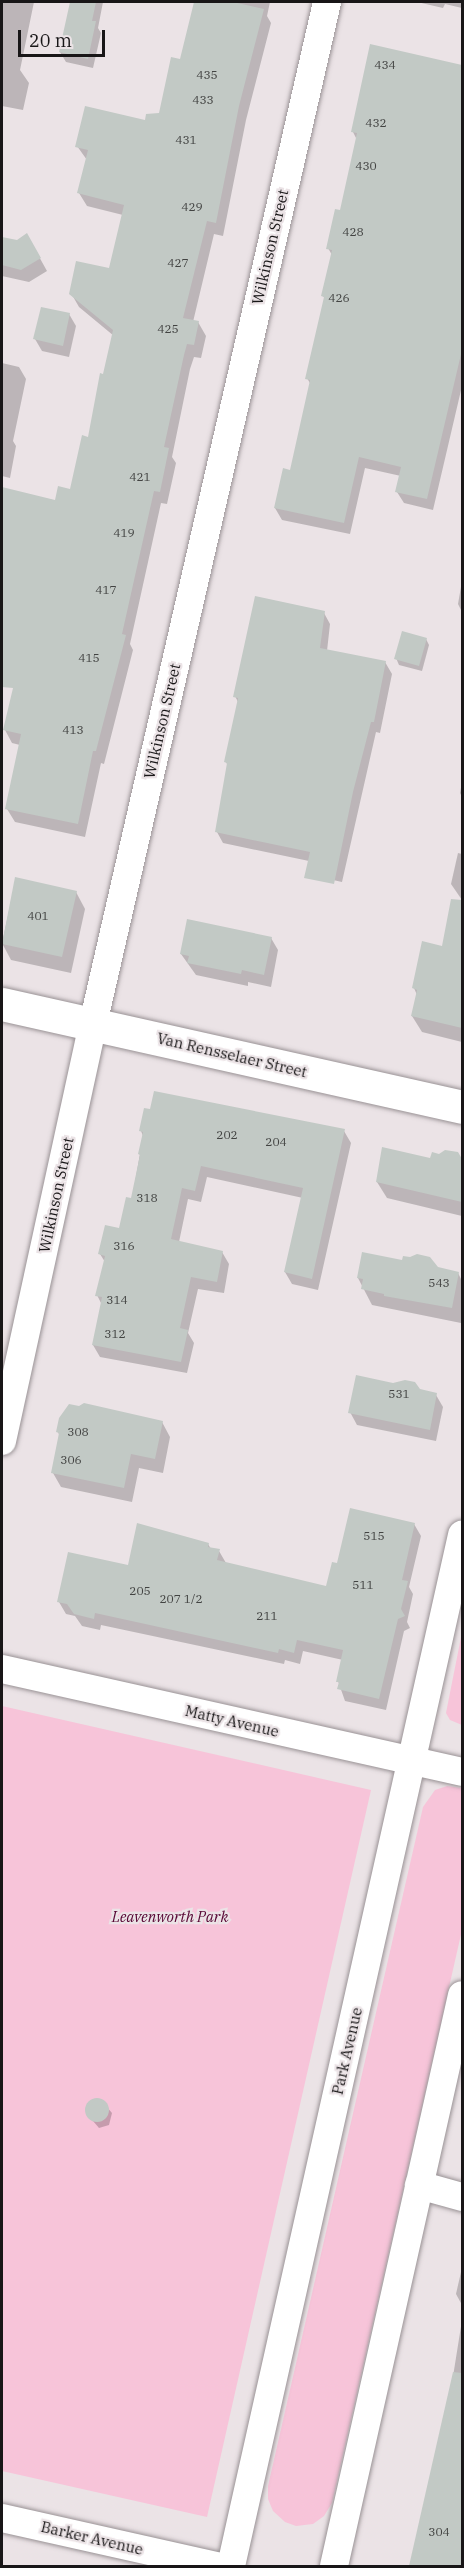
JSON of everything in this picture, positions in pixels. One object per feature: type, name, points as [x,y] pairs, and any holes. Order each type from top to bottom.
[{"type":"street","name":"Wilkinson Street","points":[[2,1441],[93,1024],[327,2]]},
{"type":"street","name":"Van Rensselaer Street","points":[[2,1004],[462,1107]]},
{"type":"street","name":"Park Avenue","points":[[231,2566],[462,1535]]},
{"type":"street","name":"Matty Avenue","points":[[2,1669],[462,1772]]},
{"type":"street","points":[[334,2566],[462,1995]]},
{"type":"street","points":[[419,2185],[462,2196]]},
{"type":"street","name":"Barker Avenue","points":[[2,2518],[217,2566]]},
{"type":"green space","points":[[462,1632],[462,1725],[450,1720],[446,1713]]},
{"type":"green space","name":"Leavenworth Park","points":[[2,1706],[371,1790],[207,2517],[2,2471]]},
{"type":"green space","points":[[447,1786],[462,1788],[462,1930],[332,2503],[324,2516],[313,2524],[296,2526],[285,2522],[273,2511],[268,2499],[268,2486],[423,1807],[435,1790]]},
{"type":"building","points":[[70,2],[96,2],[92,21],[96,21],[88,59],[59,52]]},
{"type":"building","points":[[194,2],[233,2],[264,9],[239,106],[216,223],[207,221],[183,318],[199,321],[194,345],[187,344],[184,355],[164,447],[169,448],[160,492],[154,491],[122,634],[126,635],[96,751],[93,751],[78,824],[5,809],[21,734],[3,730],[13,688],[2,687],[2,487],[55,500],[58,486],[70,489],[82,435],[88,437],[100,373],[103,374],[113,330],[69,294],[76,261],[109,268],[124,205],[77,193],[88,150],[75,147],[85,106],[145,120],[146,114],[159,113],[171,57],[180,59]]},
{"type":"building","points":[[370,44],[462,65],[462,350],[427,499],[395,492],[401,467],[359,457],[344,523],[274,508],[283,468],[290,470],[310,380],[305,379],[332,250],[326,249],[335,209],[340,210],[357,133],[351,132]]},
{"type":"building","points":[[27,233],[41,258],[21,270],[2,265],[2,237],[17,240]]},
{"type":"building","points":[[41,307],[70,313],[63,346],[33,339]]},
{"type":"building","points":[[255,596],[325,611],[320,648],[386,661],[374,722],[371,722],[353,792],[334,884],[304,878],[310,852],[215,832],[227,763],[224,762],[238,698],[233,697]]},
{"type":"building","points":[[402,631],[427,638],[419,666],[394,659]]},
{"type":"building","points":[[15,877],[77,891],[62,957],[2,944]]},
{"type":"building","points":[[451,899],[462,900],[462,1028],[411,1016],[417,990],[412,988],[422,941],[442,946]]},
{"type":"building","points":[[187,919],[272,937],[264,975],[242,970],[241,974],[187,963],[189,956],[180,954]]},
{"type":"building","points":[[154,1091],[345,1129],[312,1279],[284,1272],[303,1188],[201,1166],[195,1191],[182,1188],[171,1239],[223,1251],[217,1282],[191,1277],[180,1328],[188,1330],[181,1362],[92,1345],[102,1297],[95,1296],[105,1256],[98,1254],[105,1225],[119,1228],[126,1197],[131,1198],[143,1132],[139,1131],[144,1108],[150,1109]]},
{"type":"building","points":[[382,1147],[430,1158],[432,1152],[439,1154],[445,1150],[458,1152],[462,1159],[462,1202],[376,1182]]},
{"type":"building","points":[[362,1252],[402,1260],[403,1256],[410,1257],[417,1254],[430,1257],[438,1267],[459,1272],[452,1308],[384,1296],[384,1294],[361,1289],[363,1279],[357,1278]]},
{"type":"building","points":[[356,1375],[393,1383],[405,1380],[415,1382],[420,1389],[437,1393],[430,1430],[348,1413]]},
{"type":"building","points":[[84,1403],[163,1421],[155,1459],[131,1454],[124,1488],[51,1473],[59,1433],[56,1432],[59,1418],[69,1404],[79,1406]]},
{"type":"building","points":[[350,1508],[415,1523],[402,1580],[408,1581],[401,1609],[405,1616],[398,1619],[379,1699],[337,1689],[339,1682],[336,1682],[343,1650],[297,1640],[294,1653],[279,1649],[278,1653],[95,1613],[94,1619],[74,1614],[67,1604],[57,1602],[68,1552],[128,1565],[137,1523],[209,1543],[208,1547],[220,1549],[217,1560],[326,1586],[332,1562],[337,1563]]},
{"type":"building","points":[[97,2098],[105,2102],[109,2110],[105,2118],[97,2122],[89,2118],[85,2110],[89,2102]]},
{"type":"building","points":[[453,2372],[462,2373],[462,2566],[409,2566]]}]
